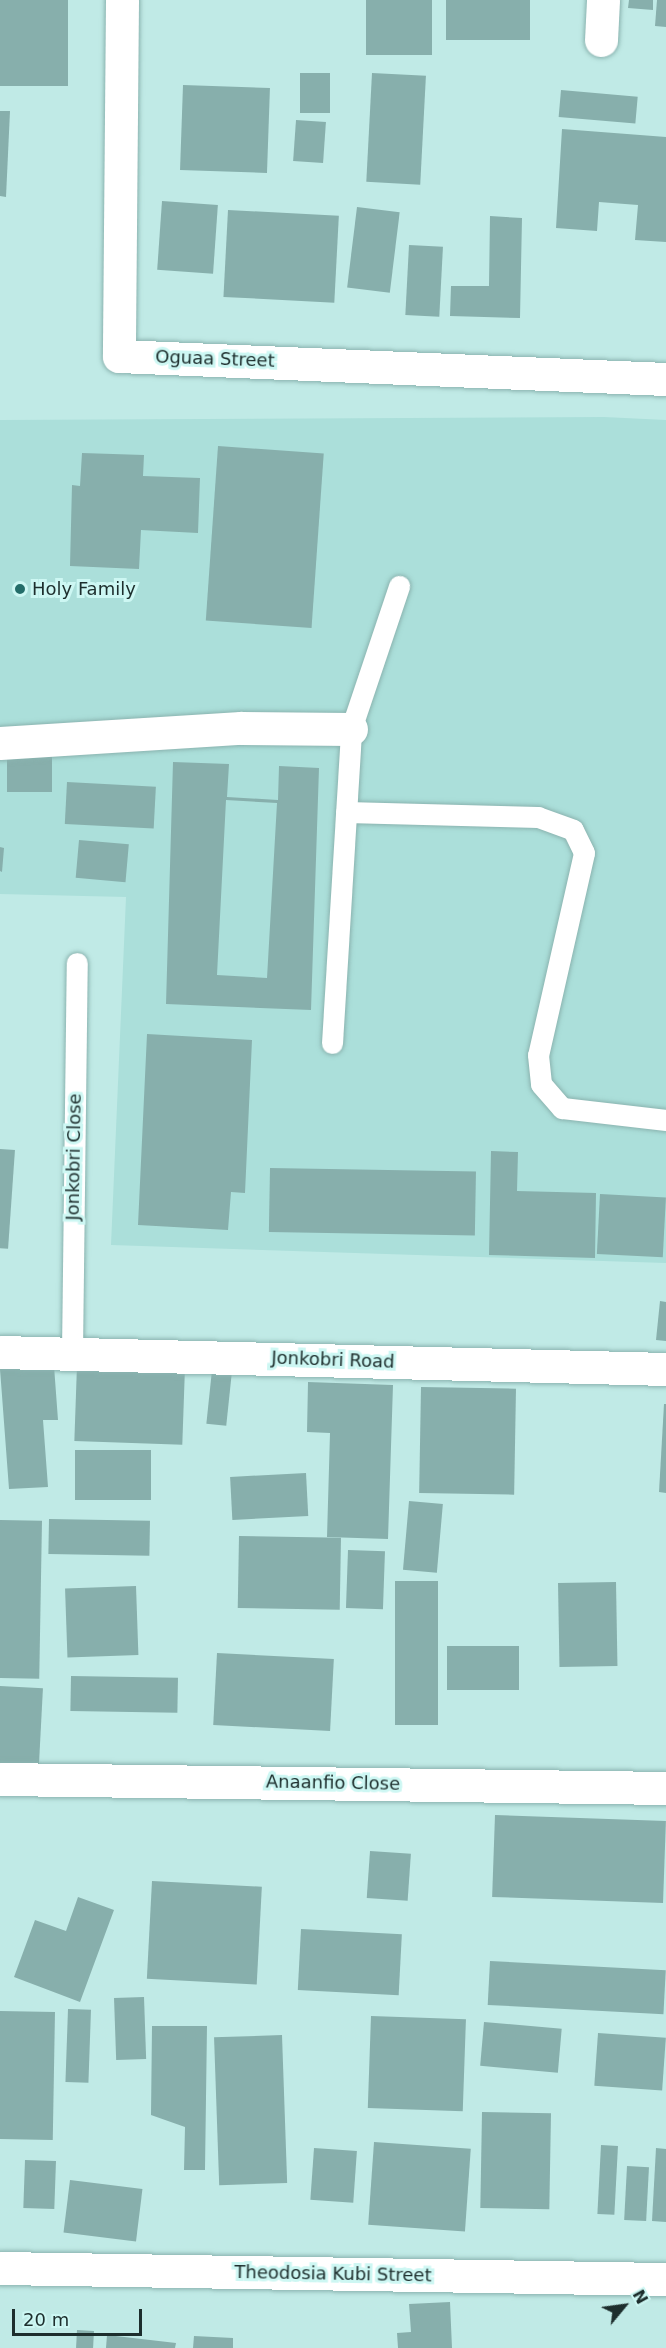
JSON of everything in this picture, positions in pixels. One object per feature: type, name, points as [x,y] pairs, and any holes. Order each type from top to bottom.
[{"type":"street","name":"Oguaa Street","points":[[122,0],[119,356],[666,379]]},
{"type":"street","points":[[601,40],[603,0]]},
{"type":"street","points":[[0,743],[242,728],[351,729]]},
{"type":"street","name":"Jonkobri Road","points":[[0,1352],[72,1352],[666,1369]]},
{"type":"street","name":"Anaanfio Close","points":[[0,1779],[666,1788]]},
{"type":"street","name":"Theodosia Kubi Street","points":[[0,2268],[666,2279]]},
{"type":"lane","points":[[332,1043],[351,729],[399,586]]},
{"type":"lane","points":[[346,812],[538,817],[573,830],[584,853],[538,1055],[541,1084],[562,1108],[666,1120]]},
{"type":"lane","name":"Jonkobri Close","points":[[72,1352],[77,963]]},
{"type":"shaded area","points":[[604,417],[666,420],[666,1263],[111,1245],[126,897],[0,894],[0,420]]},
{"type":"building","points":[[0,0],[68,0],[68,86],[0,86]]},
{"type":"building","points":[[366,0],[432,0],[432,55],[366,55]]},
{"type":"building","points":[[446,0],[530,0],[530,40],[446,40]]},
{"type":"building","points":[[629,0],[653,0],[653,10],[628,8]]},
{"type":"building","points":[[657,0],[666,0],[666,27],[655,26]]},
{"type":"building","points":[[300,73],[330,73],[330,113],[300,113]]},
{"type":"building","points":[[372,73],[426,76],[420,185],[366,182]]},
{"type":"building","points":[[183,85],[270,88],[267,173],[180,170]]},
{"type":"building","points":[[561,90],[638,97],[635,124],[559,117]]},
{"type":"building","points":[[0,111],[10,111],[6,197],[0,196]]},
{"type":"building","points":[[296,120],[326,122],[323,163],[293,161]]},
{"type":"building","points":[[562,129],[666,137],[666,242],[635,240],[638,205],[599,202],[597,231],[556,228]]},
{"type":"building","points":[[162,201],[218,205],[213,274],[157,270]]},
{"type":"building","points":[[357,207],[400,212],[390,293],[347,287]]},
{"type":"building","points":[[228,210],[339,216],[334,303],[223,297]]},
{"type":"building","points":[[490,216],[522,218],[520,318],[450,316],[451,286],[489,286]]},
{"type":"building","points":[[409,245],[443,247],[439,317],[405,315]]},
{"type":"building","points":[[218,446],[324,453],[312,628],[206,621]]},
{"type":"building","points":[[82,453],[144,455],[143,476],[200,478],[198,533],[141,530],[139,569],[70,566],[72,485],[80,486]]},
{"type":"building","points":[[7,755],[52,755],[52,792],[7,792]]},
{"type":"building","points":[[173,762],[229,764],[227,797],[278,800],[279,766],[319,768],[311,1010],[166,1004]],"holes":[[[226,800],[277,803],[267,978],[217,975]]]},
{"type":"building","points":[[67,782],[156,787],[154,829],[65,824]]},
{"type":"building","points":[[79,840],[129,844],[125,882],[76,878]]},
{"type":"building","points":[[0,847],[4,848],[2,872],[0,871]]},
{"type":"building","points":[[147,1034],[252,1040],[245,1193],[231,1192],[228,1230],[138,1225]]},
{"type":"building","points":[[0,1149],[15,1150],[8,1249],[0,1248]]},
{"type":"building","points":[[491,1151],[518,1152],[517,1191],[596,1193],[595,1258],[489,1255]]},
{"type":"building","points":[[270,1168],[476,1172],[475,1236],[269,1232]]},
{"type":"building","points":[[600,1194],[666,1197],[663,1257],[597,1254]]},
{"type":"building","points":[[660,1301],[666,1302],[666,1341],[656,1340]]},
{"type":"building","points":[[77,1365],[185,1369],[182,1445],[74,1441]]},
{"type":"building","points":[[54,1366],[58,1420],[43,1420],[48,1487],[9,1489],[0,1369]]},
{"type":"building","points":[[212,1370],[232,1372],[226,1426],[206,1424]]},
{"type":"building","points":[[308,1382],[393,1385],[388,1539],[327,1537],[330,1433],[307,1432]]},
{"type":"building","points":[[421,1387],[516,1389],[514,1495],[419,1493]]},
{"type":"building","points":[[664,1404],[666,1404],[666,1493],[659,1492]]},
{"type":"building","points":[[75,1450],[151,1450],[151,1500],[75,1500]]},
{"type":"building","points":[[306,1473],[308,1516],[232,1520],[230,1477]]},
{"type":"building","points":[[409,1501],[443,1504],[437,1573],[403,1570]]},
{"type":"building","points":[[49,1519],[150,1521],[149,1556],[48,1554]]},
{"type":"building","points":[[0,1520],[42,1521],[39,1679],[0,1678]]},
{"type":"building","points":[[239,1536],[341,1538],[340,1610],[238,1608]]},
{"type":"building","points":[[348,1550],[385,1551],[383,1609],[346,1608]]},
{"type":"building","points":[[395,1581],[438,1581],[438,1725],[395,1725]]},
{"type":"building","points":[[616,1582],[617,1666],[559,1667],[558,1583]]},
{"type":"building","points":[[136,1586],[138,1655],[67,1657],[65,1588]]},
{"type":"building","points":[[447,1646],[519,1646],[519,1690],[447,1690]]},
{"type":"building","points":[[217,1653],[334,1659],[330,1731],[213,1725]]},
{"type":"building","points":[[71,1676],[178,1678],[177,1713],[70,1711]]},
{"type":"building","points":[[0,1686],[43,1688],[38,1773],[0,1771]]},
{"type":"building","points":[[495,1815],[666,1821],[663,1903],[492,1897]]},
{"type":"building","points":[[370,1851],[411,1854],[408,1901],[367,1898]]},
{"type":"building","points":[[152,1881],[262,1887],[257,1985],[147,1979]]},
{"type":"building","points":[[78,1897],[114,1910],[80,2002],[14,1977],[35,1920],[66,1931]]},
{"type":"building","points":[[301,1929],[402,1934],[399,1995],[298,1990]]},
{"type":"building","points":[[490,1961],[666,1970],[663,2014],[488,2005]]},
{"type":"building","points":[[144,1997],[146,2059],[116,2060],[114,1998]]},
{"type":"building","points":[[68,2009],[91,2010],[88,2083],[65,2082]]},
{"type":"building","points":[[0,2011],[55,2012],[53,2140],[0,2139]]},
{"type":"building","points":[[371,2016],[466,2019],[463,2111],[368,2108]]},
{"type":"building","points":[[484,2022],[562,2029],[558,2073],[480,2066]]},
{"type":"building","points":[[152,2026],[207,2026],[205,2170],[184,2170],[185,2127],[151,2115]]},
{"type":"building","points":[[598,2033],[666,2038],[662,2091],[594,2086]]},
{"type":"building","points":[[282,2035],[287,2183],[219,2185],[214,2037]]},
{"type":"building","points":[[482,2112],[551,2113],[549,2209],[480,2208]]},
{"type":"building","points":[[374,2142],[471,2149],[465,2232],[368,2225]]},
{"type":"building","points":[[601,2145],[618,2146],[614,2215],[597,2214]]},
{"type":"building","points":[[314,2148],[357,2151],[353,2203],[310,2200]]},
{"type":"building","points":[[656,2148],[666,2149],[666,2222],[652,2221]]},
{"type":"building","points":[[25,2160],[56,2161],[54,2209],[23,2208]]},
{"type":"building","points":[[627,2166],[649,2167],[646,2221],[624,2220]]},
{"type":"building","points":[[70,2180],[142,2189],[136,2242],[64,2233]]},
{"type":"building","points":[[450,2302],[452,2348],[398,2348],[397,2333],[411,2332],[409,2304]]},
{"type":"building","points":[[77,2330],[94,2331],[93,2348],[76,2348]]},
{"type":"building","points":[[107,2335],[176,2343],[175,2348],[106,2348]]},
{"type":"building","points":[[194,2336],[233,2338],[233,2348],[193,2348]]},
{"type":"place","name":"Holy Family","points":[[20,589]]}]
